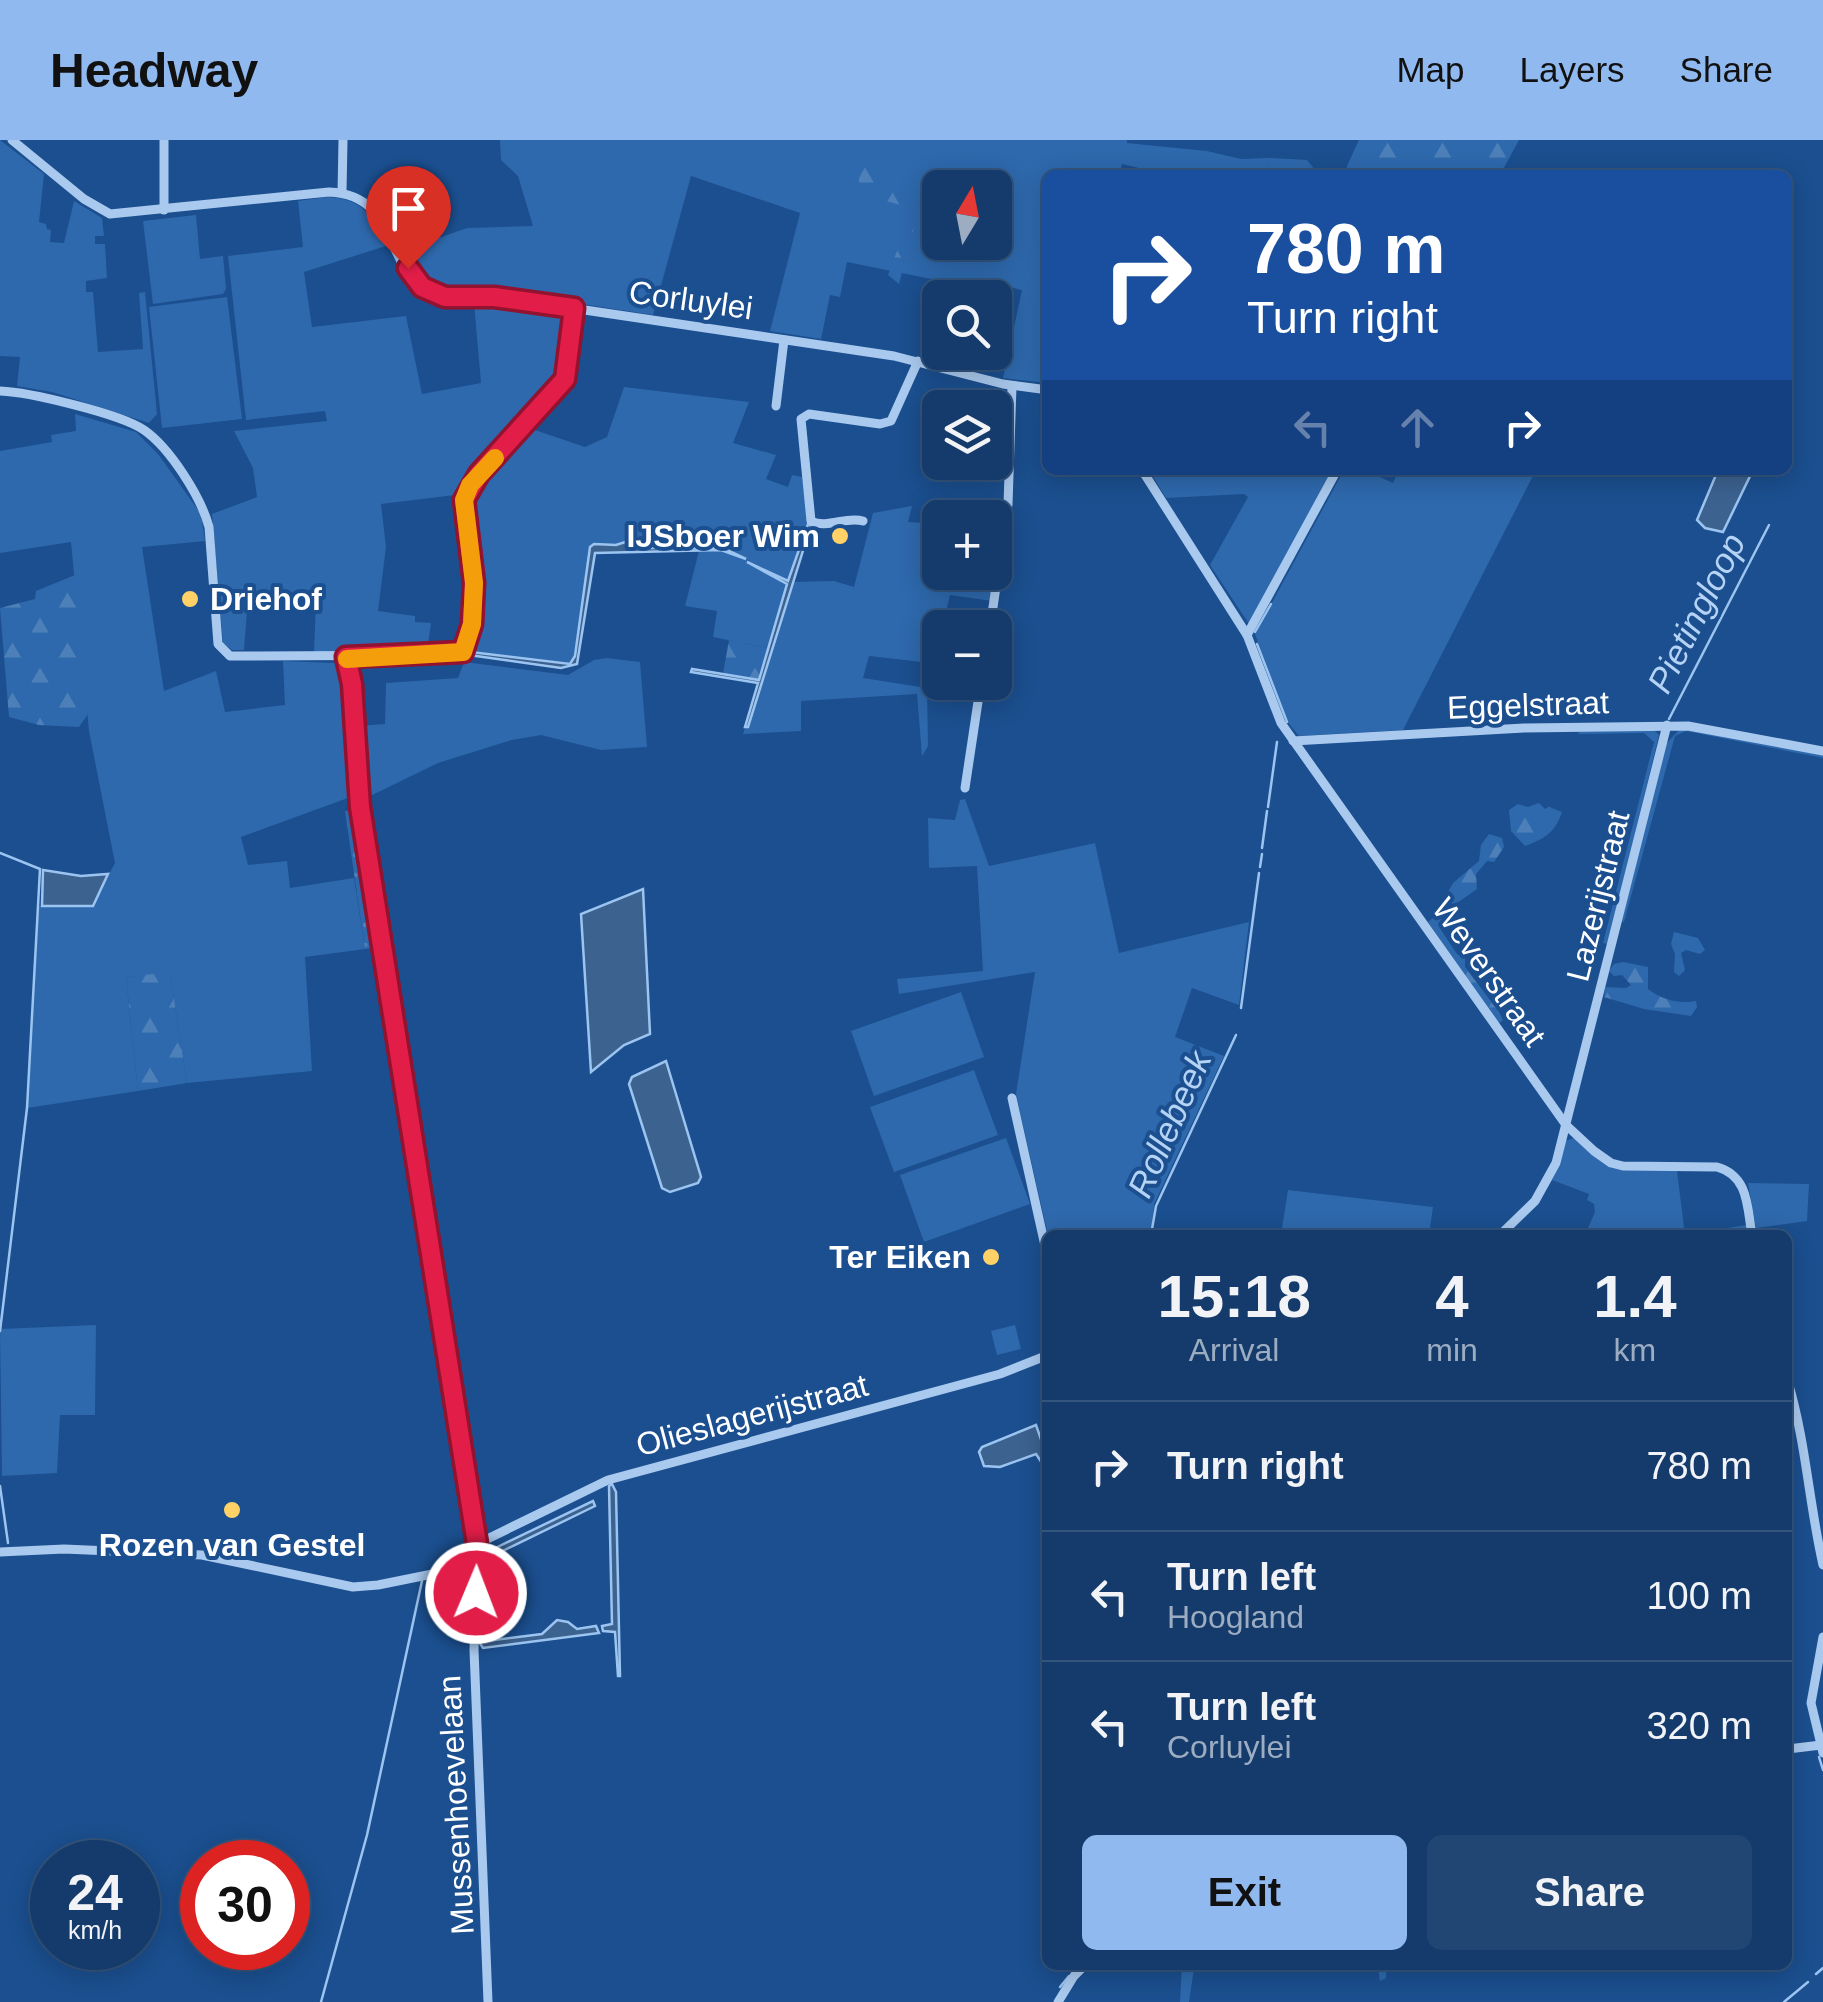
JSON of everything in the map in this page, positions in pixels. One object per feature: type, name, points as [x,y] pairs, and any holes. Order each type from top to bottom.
[{"type":"street","points":[[12,140],[101,210],[120,215],[342,193],[343,140]]},
{"type":"street","points":[[164,140],[164,210]]},
{"type":"street","name":"Corluylei","points":[[342,193],[360,198],[374,209],[411,276],[432,294],[504,298],[918,360],[1012,386],[1042,389]]},
{"type":"street","points":[[0,392],[24,392],[125,422],[143,430],[161,447],[205,511],[217,630],[222,651],[230,656],[463,652],[472,624],[474,583],[464,500],[479,474],[565,379],[574,308]]},
{"type":"street","name":"Corluylei","points":[[776,406],[784,340]]},
{"type":"street","points":[[863,521],[811,521],[800,418],[809,414],[880,424],[891,421],[918,360]]},
{"type":"street","points":[[993,610],[1008,504],[1012,386]]},
{"type":"street","points":[[1145,475],[1246,634],[1334,475]]},
{"type":"street","name":"Weverstraat","points":[[1246,634],[1281,722],[1293,741],[1566,1125],[1611,1163],[1730,1170],[1742,1184],[1751,1230]]},
{"type":"street","name":"Mussenhoevelaan","points":[[346,657],[352,684],[360,807],[477,1544],[474,1650],[488,2002]]},
{"type":"street","points":[[965,788],[978,700]]},
{"type":"street","name":"Lazerijstraat","points":[[1505,1230],[1549,1179],[1668,726]]},
{"type":"street","name":"Eggelstraat","points":[[1293,741],[1524,728],[1688,726],[1823,751]]},
{"type":"street","points":[[1012,1098],[1042,1231]]},
{"type":"street","name":"Olieslagerijstraat","points":[[477,1544],[608,1480],[984,1378],[1042,1357]]},
{"type":"street","points":[[1792,1395],[1800,1422],[1811,1512],[1823,1565]]},
{"type":"street","points":[[1811,1512],[1823,1515]]},
{"type":"street","points":[[0,1552],[64,1549],[202,1555],[353,1587],[477,1565]]},
{"type":"street","points":[[1792,1749],[1822,1749],[1812,1703],[1823,1637]]},
{"type":"street","points":[[1058,2002],[1082,1970]]},
{"type":"green space","points":[[0,140],[44,174],[39,222],[51,230],[50,242],[64,243],[74,201],[102,218],[104,236],[95,236],[95,244],[105,244],[107,278],[86,281],[86,292],[93,292],[98,352],[143,349],[139,293],[145,292],[157,414],[149,423],[52,392],[17,386],[20,357],[0,356]]},
{"type":"green space","points":[[500,140],[1127,140],[1241,159],[1269,158],[1266,170],[1139,170],[1122,164],[1120,170],[1042,170],[1042,382],[1003,378],[1005,370],[1012,370],[1012,336],[1022,290],[1012,288],[1012,280],[936,280],[847,262],[840,297],[830,295],[821,339],[770,331],[800,213],[691,176],[653,315],[504,292],[440,290],[418,275],[405,250],[467,228],[533,226],[518,176],[501,160]]},
{"type":"green space","points":[[1359,140],[1519,140],[1503,170],[1347,170]]},
{"type":"green space","points":[[1269,158],[1307,160],[1315,170],[1266,170]]},
{"type":"green space","points":[[864,167],[900,184],[922,188],[922,207],[899,284],[888,275],[897,251],[901,205],[878,199],[878,190],[868,194],[858,190],[860,170]]},
{"type":"green space","points":[[327,197],[350,201],[366,211],[389,245],[304,272],[312,327],[406,316],[422,394],[481,383],[474,303],[569,317],[564,374],[467,484],[463,494],[381,504],[386,547],[378,611],[415,616],[415,622],[431,623],[427,652],[314,652],[316,601],[248,598],[244,650],[232,650],[223,643],[212,514],[257,497],[253,468],[234,431],[327,421],[325,411],[246,420],[228,256],[303,247],[298,201]]},
{"type":"green space","points":[[196,215],[200,259],[223,256],[226,289],[223,294],[153,304],[143,221]]},
{"type":"green space","points":[[227,297],[242,419],[162,428],[149,307]]},
{"type":"green space","points":[[624,387],[749,402],[733,443],[776,455],[766,479],[788,487],[792,475],[802,477],[808,524],[768,648],[713,637],[717,611],[685,606],[699,551],[593,551],[577,664],[561,668],[469,655],[478,604],[468,509],[476,483],[529,428],[585,447],[607,437]]},
{"type":"green space","points":[[75,414],[136,432],[158,454],[201,514],[205,541],[142,547],[164,691],[216,671],[225,712],[285,705],[283,661],[334,663],[342,665],[346,672],[356,795],[241,837],[248,865],[287,861],[290,888],[354,878],[365,949],[305,957],[312,1071],[187,1083],[170,973],[126,977],[138,1091],[27,1108],[38,906],[92,906],[115,863],[89,731],[71,542],[0,553],[0,451],[52,442],[51,435],[76,431]]},
{"type":"green space","points":[[1152,475],[1332,475],[1251,627],[1210,565],[1248,497],[1244,494],[1166,498]]},
{"type":"green space","points":[[1341,475],[1375,475],[1393,483],[1397,475],[1533,475],[1403,730],[1299,736],[1286,720],[1255,634]]},
{"type":"green space","points":[[912,506],[908,522],[922,523],[922,590],[994,590],[992,601],[950,595],[946,610],[922,610],[922,662],[869,656],[863,678],[922,687],[922,700],[927,700],[928,746],[922,756],[917,694],[801,701],[801,731],[743,734],[792,582],[834,581],[854,587],[873,513]]},
{"type":"green space","points":[[75,575],[88,714],[79,727],[39,725],[9,717],[0,608],[35,599],[36,591]]},
{"type":"green space","points":[[729,640],[768,648],[759,680],[723,674]]},
{"type":"green space","points":[[594,660],[640,662],[647,747],[601,750],[541,735],[512,740],[438,763],[364,799],[357,726],[385,724],[386,683],[458,678],[464,662],[568,675]]},
{"type":"green space","points":[[1680,729],[1823,754],[1823,758],[1686,731],[1675,736],[1624,922],[1621,921],[1666,744]]},
{"type":"green space","points":[[1578,730],[1654,730],[1659,735],[1608,944],[1603,943],[1654,742],[1644,733],[1579,734]]},
{"type":"green space","points":[[965,799],[989,866],[1095,843],[1119,953],[1249,922],[1239,1005],[1192,988],[1175,1037],[1224,1056],[1154,1204],[1151,1230],[1047,1230],[1016,1094],[1035,972],[899,994],[897,979],[983,971],[977,866],[929,868],[928,818],[955,820],[960,800]]},
{"type":"green space","points":[[1539,803],[1545,809],[1562,812],[1548,834],[1525,846],[1511,831],[1509,810],[1518,804],[1528,807]]},
{"type":"green space","points":[[357,810],[378,947],[365,949],[345,811]]},
{"type":"green space","points":[[1489,834],[1502,838],[1504,847],[1494,862],[1487,861],[1476,874],[1477,889],[1457,903],[1441,930],[1457,954],[1465,957],[1465,967],[1499,1012],[1503,1020],[1498,1024],[1428,922],[1445,909],[1453,883],[1479,861],[1481,845]]},
{"type":"green space","points":[[1674,932],[1698,938],[1705,950],[1700,954],[1686,950],[1681,953],[1685,970],[1679,976],[1674,972]]},
{"type":"green space","points":[[1614,964],[1648,967],[1648,989],[1659,996],[1696,1001],[1691,1016],[1644,1009],[1604,997],[1605,987],[1631,985],[1622,975],[1614,976],[1609,971]]},
{"type":"green space","points":[[170,972],[187,1083],[138,1091],[126,977]]},
{"type":"green space","points":[[961,992],[984,1057],[874,1096],[851,1031]]},
{"type":"green space","points":[[974,1070],[998,1135],[894,1172],[870,1107]]},
{"type":"green space","points":[[1006,1138],[1030,1204],[924,1242],[900,1175]]},
{"type":"green space","points":[[1574,1138],[1613,1168],[1677,1171],[1684,1230],[1587,1230],[1595,1212],[1594,1204],[1587,1200],[1589,1194],[1552,1180],[1560,1166],[1565,1141]]},
{"type":"green space","points":[[1748,1183],[1809,1184],[1807,1221],[1756,1228]]},
{"type":"green space","points":[[1288,1190],[1433,1207],[1430,1230],[1282,1230]]},
{"type":"green space","points":[[1746,1225],[1747,1230],[1716,1230]]},
{"type":"green space","points":[[96,1325],[95,1415],[60,1415],[57,1473],[2,1476],[0,1329]]},
{"type":"green space","points":[[1015,1325],[1021,1349],[997,1355],[991,1331]]},
{"type":"green space","points":[[1182,1970],[1194,1970],[1189,2002],[1180,2002]]},
{"type":"green space","points":[[1378,1970],[1387,1970],[1386,1978],[1380,1981]]},
{"type":"shaded area","points":[[1716,475],[1751,475],[1723,532],[1705,528],[1697,520]]},
{"type":"shaded area","points":[[808,524],[811,525],[745,727],[758,683],[691,672],[692,669],[759,680],[787,584],[747,562],[788,581]]},
{"type":"shaded area","points":[[638,538],[647,548],[723,548],[746,559],[721,550],[595,553],[577,664],[561,668],[469,655],[471,652],[570,664],[575,656],[590,547]]},
{"type":"shaded area","points":[[43,870],[81,876],[108,874],[93,906],[42,906]]},
{"type":"shaded area","points":[[643,889],[650,1034],[624,1045],[591,1072],[581,914]]},
{"type":"shaded area","points":[[666,1061],[701,1177],[698,1183],[670,1192],[662,1188],[629,1084],[632,1077]]},
{"type":"shaded area","points":[[1036,1425],[1042,1442],[1042,1463],[1036,1454],[1000,1467],[984,1466],[979,1452],[982,1447]]},
{"type":"shaded area","points":[[612,1484],[616,1492],[620,1676],[615,1632],[603,1631],[602,1626],[612,1624]]},
{"type":"shaded area","points":[[593,1501],[595,1506],[486,1559],[487,1552]]},
{"type":"shaded area","points":[[484,1572],[488,1572],[486,1641],[542,1634],[557,1620],[577,1629],[596,1626],[599,1633],[483,1648],[479,1642]]},
{"type":"waterway","name":"Pietingloop","points":[[1669,719],[1769,525]]},
{"type":"waterway","name":"Rollebeek","points":[[1255,632],[1271,604]]},
{"type":"waterway","name":"Rollebeek","points":[[1257,644],[1287,722]]},
{"type":"waterway","name":"Rollebeek","points":[[1268,807],[1277,742]]},
{"type":"waterway","name":"Rollebeek","points":[[1262,848],[1267,811]]},
{"type":"waterway","points":[[0,853],[40,869],[27,1108],[0,1331]]},
{"type":"waterway","name":"Rollebeek","points":[[1260,867],[1262,854]]},
{"type":"waterway","name":"Rollebeek","points":[[1241,1008],[1259,873]]},
{"type":"waterway","name":"Rollebeek","points":[[1152,1230],[1156,1206],[1236,1035]]},
{"type":"waterway","points":[[0,1486],[8,1543]]},
{"type":"waterway","points":[[321,2002],[367,1835],[422,1581]]},
{"type":"waterway","points":[[1819,1757],[1823,1770]]},
{"type":"waterway","points":[[1816,1974],[1823,1968]]},
{"type":"waterway","name":"Rollebeek","points":[[1060,1987],[1069,1976]]},
{"type":"waterway","points":[[1784,2002],[1808,1982]]},
{"type":"slow traffic","points":[[347,659],[463,652],[472,624],[474,583],[464,500],[470,485],[495,458]]},
{"type":"place","name":"IJSboer Wim","points":[[840,536]]},
{"type":"place","name":"Driehof","points":[[190,599]]},
{"type":"place","name":"Ter Eiken","points":[[991,1257]]},
{"type":"place","name":"Rozen van Gestel","points":[[232,1510]]},
{"type":"route","points":[[408,268],[411,276],[432,294],[494,297],[574,308],[565,379],[479,474],[464,500],[474,583],[472,624],[463,652],[346,657],[352,684],[360,807],[477,1544],[476,1593]]}]
